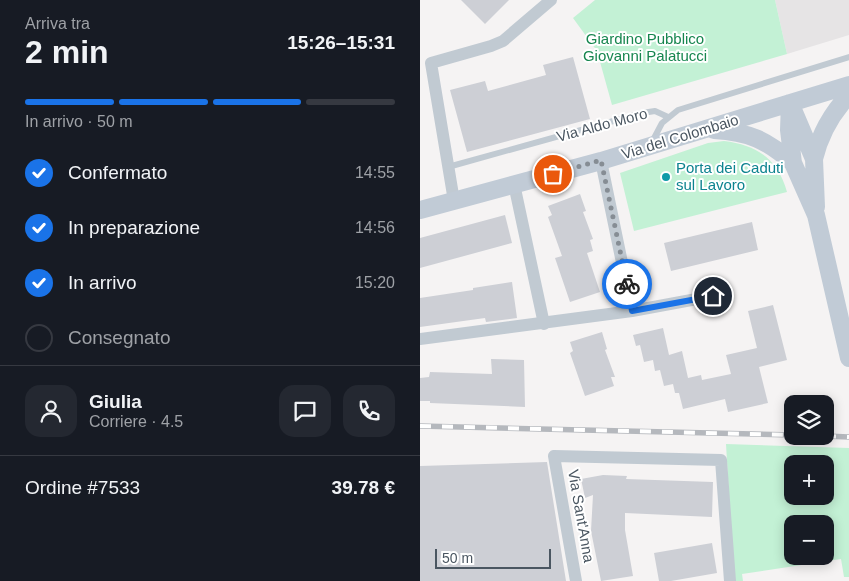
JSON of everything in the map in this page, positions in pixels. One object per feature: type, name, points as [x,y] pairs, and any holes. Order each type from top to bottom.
[{"type":"main road","points":[[790,103],[849,85]]},
{"type":"main road","points":[[849,95],[835,111],[822,132],[814,159],[816,214],[849,358]]},
{"type":"main road","points":[[790,103],[814,159]]},
{"type":"main road","points":[[790,103],[789,130],[793,163],[816,214]]},
{"type":"main road","name":"Via del Colombaio","points":[[420,210],[650,146],[790,103]]},
{"type":"main road","points":[[704,129],[741,132],[760,138],[793,163]]},
{"type":"street","points":[[454,201],[431,63],[491,46],[502,41],[551,0]]},
{"type":"street","points":[[601,160],[632,311]]},
{"type":"street","points":[[514,184],[544,324]]},
{"type":"street","points":[[420,339],[544,324],[632,311],[713,296]]},
{"type":"street","name":"Via Sant'Anna","points":[[576,581],[554,456],[721,460],[730,581]]},
{"type":"lane","name":"Via Aldo Moro","points":[[650,146],[668,117],[686,107],[849,57]]},
{"type":"lane","name":"Via Aldo Moro","points":[[448,167],[642,113],[655,111],[668,117]]},
{"type":"shaded area","points":[[775,0],[849,0],[849,35],[787,54]]},
{"type":"green space","name":"Giardino Pubblico Giovanni Palatucci","points":[[595,0],[775,0],[787,54],[612,105],[597,51],[573,18]]},
{"type":"green space","points":[[724,141],[756,150],[772,162],[783,180],[787,192],[634,231],[620,173],[708,143]]},
{"type":"green space","points":[[726,444],[849,448],[849,577],[844,577],[841,559],[834,560],[834,515],[784,515],[784,565],[801,565],[742,574],[743,581],[734,581]]},
{"type":"building","points":[[461,0],[509,0],[485,24]]},
{"type":"building","points":[[573,57],[590,119],[467,152],[450,90],[485,81],[488,91],[546,75],[543,65]]},
{"type":"building","points":[[580,194],[586,211],[583,212],[593,239],[590,240],[593,251],[587,253],[600,292],[570,302],[555,258],[562,256],[548,217],[552,215],[548,206]]},
{"type":"building","points":[[505,215],[512,243],[420,268],[420,238]]},
{"type":"building","points":[[752,222],[758,250],[671,271],[664,243]]},
{"type":"building","points":[[512,282],[517,318],[486,322],[485,318],[420,327],[420,298]]},
{"type":"building","points":[[773,305],[787,360],[759,367],[768,403],[728,412],[725,399],[683,409],[679,393],[675,393],[673,384],[664,386],[660,370],[655,371],[653,360],[644,362],[640,345],[636,346],[633,335],[663,328],[669,355],[682,351],[688,378],[701,375],[702,380],[731,374],[726,355],[757,348],[748,311]]},
{"type":"building","points":[[602,332],[607,349],[605,350],[615,377],[611,377],[614,386],[585,396],[570,353],[573,351],[570,342]]},
{"type":"building","points":[[491,359],[524,360],[525,407],[420,401],[420,378],[429,377],[430,372],[492,374]]},
{"type":"building","points":[[547,462],[566,581],[420,581],[420,466]]},
{"type":"building","points":[[603,475],[627,476],[626,479],[713,482],[712,517],[625,513],[625,530],[633,576],[601,581],[591,531],[593,495],[585,498],[581,479]]},
{"type":"building","points":[[712,543],[717,573],[671,581],[659,581],[654,553]]},
{"type":"railway","points":[[420,426],[784,435]]},
{"type":"railway","points":[[834,436],[849,437]]},
{"type":"way so far","points":[[553,174],[601,160],[627,284]]},
{"type":"place","name":"Porta dei Caduti sul Lavoro","points":[[666,177]]},
{"type":"route","points":[[627,284],[632,311],[713,296]]}]
